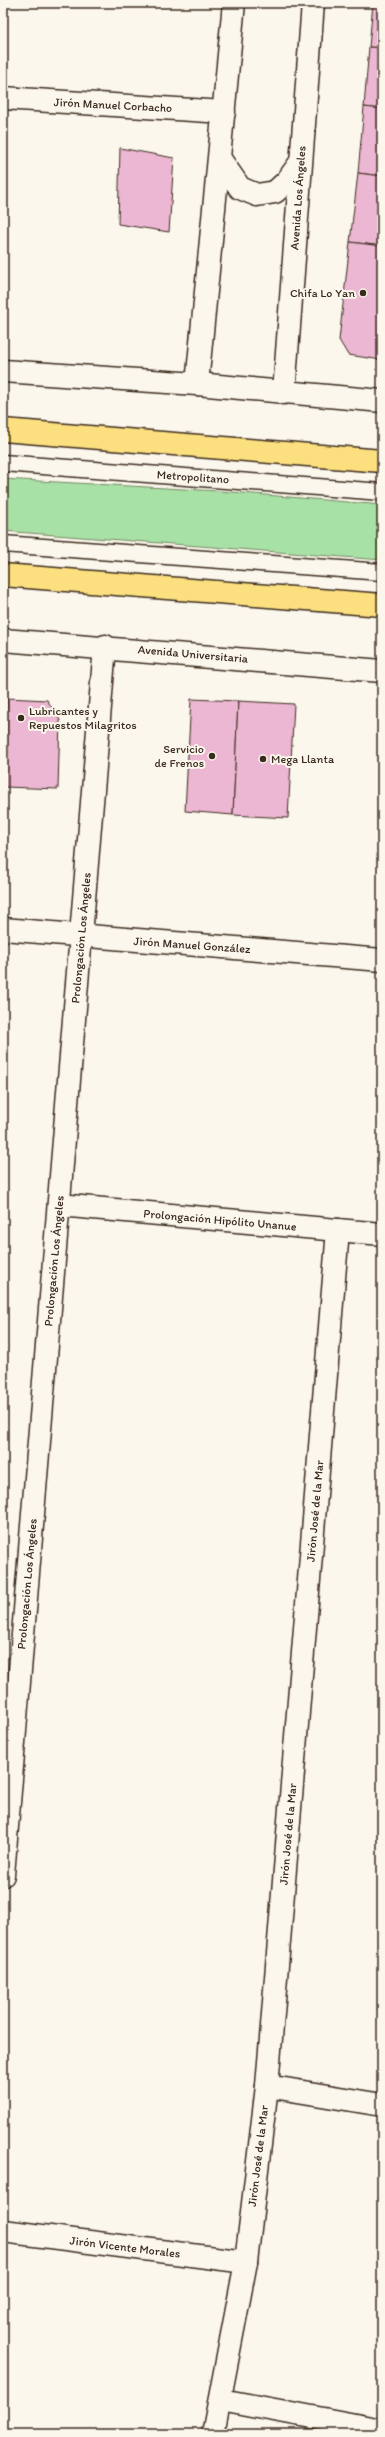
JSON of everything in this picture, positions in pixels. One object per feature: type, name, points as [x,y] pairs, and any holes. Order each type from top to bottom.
[{"type":"main road","points":[[3,430],[382,461]]},
{"type":"main road","points":[[3,575],[382,605]]},
{"type":"street","points":[[197,384],[234,3]]},
{"type":"street","name":"Avenida Los Ángeles","points":[[284,393],[313,3]]},
{"type":"street","name":"Jirón Manuel Corbacho","points":[[3,98],[224,112]]},
{"type":"street","points":[[220,159],[240,188],[258,194],[274,192],[287,181],[300,163]]},
{"type":"street","points":[[3,371],[197,384],[382,401]]},
{"type":"street","name":"Avenida Universitaria","points":[[3,640],[105,646],[382,671]]},
{"type":"street","name":"Prolongación Los Ángeles","points":[[3,1875],[105,646]]},
{"type":"street","name":"Jirón Manuel González","points":[[3,929],[382,960]]},
{"type":"street","name":"Prolongación Hipólito Unanue","points":[[59,1205],[382,1234]]},
{"type":"street","name":"Jirón José de la Mar","points":[[213,2434],[221,2400],[246,2262],[267,2086],[338,1230]]},
{"type":"street","points":[[267,2086],[382,2105]]},
{"type":"street","name":"Jirón Vicente Morales","points":[[3,2231],[246,2262]]},
{"type":"street","points":[[221,2400],[382,2430]]},
{"type":"lane","name":"Metropolitano","points":[[3,463],[382,492]]},
{"type":"lane","points":[[3,544],[382,572]]},
{"type":"green space","points":[[3,479],[219,491],[382,505],[382,560],[3,531]]},
{"type":"building","points":[[373,3],[382,3],[382,48],[369,47]]},
{"type":"building","points":[[369,47],[382,48],[382,109],[364,107]]},
{"type":"building","points":[[364,107],[382,109],[382,176],[358,173]]},
{"type":"building","points":[[120,148],[174,158],[169,232],[118,224]]},
{"type":"building","points":[[358,173],[382,176],[382,246],[350,242]]},
{"type":"building","name":"Chifa Lo Yan","points":[[350,242],[382,246],[382,360],[348,355],[339,340]]},
{"type":"building","points":[[3,685],[7,685],[5,787],[3,787]]},
{"type":"building","points":[[7,698],[47,700],[60,720],[58,789],[5,787]]},
{"type":"building","name":"Servicio de Frenos","points":[[191,699],[238,701],[233,815],[185,811]]},
{"type":"building","name":"Mega Llanta","points":[[238,701],[294,704],[288,818],[233,815]]},
{"type":"place","name":"Chifa Lo Yan","points":[[363,293]]},
{"type":"place","name":"Lubricantes y Repuestos Milagritos","points":[[21,718]]},
{"type":"place","name":"Servicio de Frenos","points":[[212,756]]},
{"type":"place","name":"Mega Llanta","points":[[263,759]]}]
